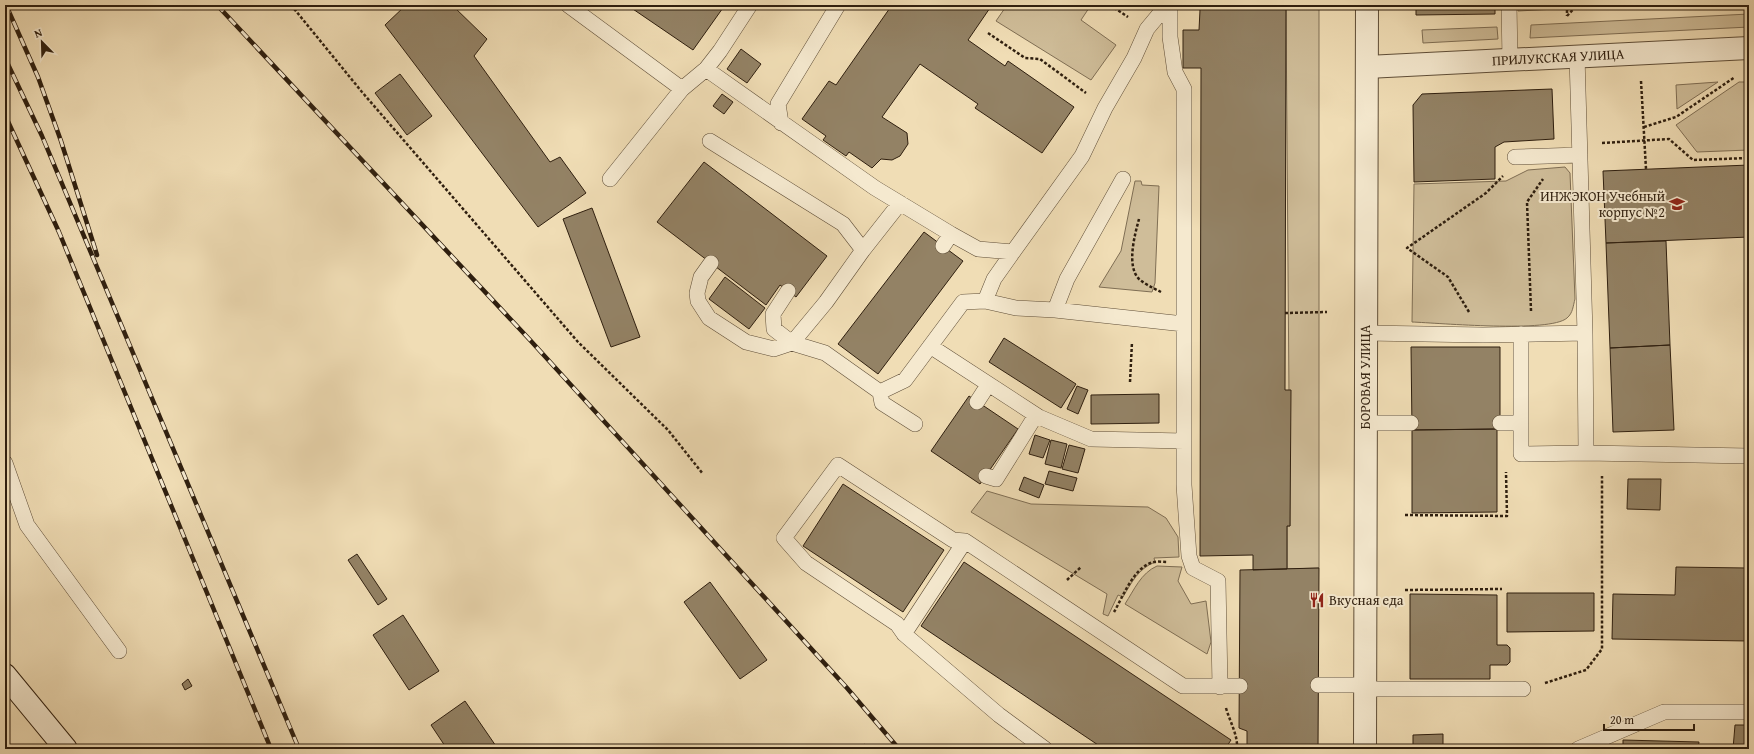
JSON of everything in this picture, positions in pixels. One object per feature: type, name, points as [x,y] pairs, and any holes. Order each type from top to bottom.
[{"type":"street","name":"БОРОВАЯ УЛИЦА","points":[[1365,749],[1367,5]]},
{"type":"street","name":"ПРИЛУКСКАЯ УЛИЦА","points":[[1367,67],[1749,48]]},
{"type":"street","points":[[5,675],[66,749]]},
{"type":"lane","points":[[568,5],[682,90]]},
{"type":"lane","points":[[610,179],[682,90],[706,69],[750,5]]},
{"type":"lane","points":[[781,123],[778,104],[836,5]]},
{"type":"lane","points":[[985,300],[994,279],[1082,156],[1105,108],[1134,58],[1147,29],[1169,5]]},
{"type":"lane","points":[[1169,5],[1169,19],[1175,72],[1184,89],[1184,485],[1190,556],[1193,568],[1218,581],[1220,687]]},
{"type":"lane","points":[[1509,5],[1510,60]]},
{"type":"lane","points":[[1577,56],[1585,333],[1586,453]]},
{"type":"lane","points":[[706,69],[875,188],[951,234],[978,249],[1013,252]]},
{"type":"lane","points":[[710,141],[843,224],[863,250]]},
{"type":"lane","points":[[1515,158],[1558,156],[1580,150]]},
{"type":"lane","points":[[1055,310],[1067,279],[1123,179]]},
{"type":"lane","points":[[712,263],[701,277],[697,293],[698,301],[709,318],[746,342],[774,349],[792,343],[826,302],[863,250],[900,203]]},
{"type":"lane","points":[[943,246],[951,234]]},
{"type":"lane","points":[[788,291],[773,314],[774,329],[792,343],[826,353],[854,365],[880,392],[882,403],[914,424]]},
{"type":"lane","points":[[880,392],[905,380],[963,302],[985,300],[1016,308],[1055,310],[1184,324]]},
{"type":"lane","points":[[1366,334],[1484,335],[1585,333]]},
{"type":"lane","points":[[1526,334],[1521,422],[1521,454],[1602,453],[1749,456]]},
{"type":"lane","points":[[930,346],[1036,415],[1091,438],[1184,441]]},
{"type":"lane","points":[[977,402],[988,385]]},
{"type":"lane","points":[[986,476],[996,479],[1036,415]]},
{"type":"lane","points":[[1500,423],[1521,422]]},
{"type":"lane","points":[[1365,423],[1411,423]]},
{"type":"lane","points":[[5,462],[27,524],[119,651]]},
{"type":"lane","points":[[1045,749],[999,715],[904,634],[897,624],[806,564],[784,538],[838,465],[953,540],[965,541],[1183,686],[1240,686]]},
{"type":"lane","points":[[904,634],[965,541]]},
{"type":"lane","points":[[1318,685],[1523,689]]},
{"type":"lane","points":[[1578,749],[1664,712],[1749,712]]},
{"type":"path","points":[[291,5],[362,92],[578,342],[668,430],[703,474]]},
{"type":"path","points":[[1567,5],[1567,16],[1577,5]]},
{"type":"path","points":[[988,33],[1025,58],[1040,59],[1105,108]]},
{"type":"path","points":[[1644,127],[1676,117],[1736,76]]},
{"type":"path","points":[[1642,81],[1646,169]]},
{"type":"path","points":[[1580,150],[1644,140],[1669,138],[1693,160],[1749,158]]},
{"type":"path","points":[[1526,334],[1527,202],[1558,156]]},
{"type":"path","points":[[1484,335],[1448,277],[1407,248],[1486,193],[1508,170],[1515,158]]},
{"type":"path","points":[[1139,218],[1133,240],[1132,260],[1138,278],[1167,295],[1184,296]]},
{"type":"path","points":[[1285,313],[1327,312]]},
{"type":"path","points":[[1130,382],[1133,319]]},
{"type":"path","points":[[1523,689],[1586,670],[1602,649],[1602,453]]},
{"type":"path","points":[[1405,515],[1507,516],[1506,460],[1521,454]]},
{"type":"path","points":[[1103,634],[1138,572],[1146,565],[1154,562],[1184,563],[1193,568]]},
{"type":"path","points":[[1405,590],[1502,589]]},
{"type":"path","points":[[1220,687],[1232,728],[1238,738],[1237,749]]},
{"type":"shaded area","points":[[1007,5],[1091,5],[1081,20],[1116,45],[1091,80],[996,21]]},
{"type":"shaded area","points":[[1284,5],[1319,5],[1319,568],[1287,569],[1287,526],[1290,526],[1286,7]]},
{"type":"shaded area","points":[[1518,5],[1632,5],[1518,11]]},
{"type":"shaded area","points":[[1749,14],[1749,27],[1530,38],[1531,25]]},
{"type":"shaded area","points":[[1497,27],[1498,39],[1423,43],[1422,30]]},
{"type":"shaded area","points":[[1718,82],[1677,109],[1676,85]]},
{"type":"shaded area","points":[[1739,82],[1749,82],[1749,150],[1697,152],[1676,125]]},
{"type":"shaded area","points":[[1565,167],[1570,173],[1575,299],[1569,316],[1557,323],[1518,326],[1412,322],[1414,184],[1506,181],[1528,170]]},
{"type":"shaded area","points":[[1135,181],[1141,181],[1142,185],[1159,186],[1155,283],[1152,292],[1099,287],[1121,251]]},
{"type":"shaded area","points":[[987,491],[1031,504],[1148,507],[1166,518],[1178,537],[1179,557],[1154,558],[1155,562],[1140,572],[1123,597],[1118,595],[1108,616],[1103,614],[1107,594],[971,512]]},
{"type":"shaded area","points":[[1157,566],[1182,567],[1178,581],[1191,604],[1206,601],[1211,642],[1207,654],[1125,604],[1142,577]]},
{"type":"building","points":[[406,5],[452,5],[487,39],[474,56],[550,162],[560,157],[586,193],[538,227],[385,25]]},
{"type":"building","points":[[627,5],[725,5],[693,50]]},
{"type":"building","points":[[892,5],[992,5],[968,40],[1005,66],[1008,61],[1074,107],[1042,153],[975,108],[978,104],[920,64],[882,117],[907,133],[908,144],[900,156],[892,160],[881,159],[872,168],[849,152],[846,156],[823,140],[826,136],[802,119],[829,81],[836,85]]},
{"type":"building","points":[[1193,5],[1286,6],[1285,390],[1291,390],[1290,526],[1287,526],[1287,569],[1253,570],[1253,555],[1200,556],[1201,68],[1183,68],[1183,30],[1199,30],[1200,10]]},
{"type":"building","points":[[1416,5],[1495,5],[1495,14],[1416,15]]},
{"type":"building","points":[[741,49],[761,64],[747,83],[727,69]]},
{"type":"building","points":[[400,74],[432,116],[407,135],[375,93]]},
{"type":"building","points":[[1552,89],[1554,139],[1504,142],[1495,147],[1495,179],[1414,182],[1413,105],[1422,94]]},
{"type":"building","points":[[722,94],[733,102],[724,114],[713,106]]},
{"type":"building","points":[[704,162],[827,256],[796,297],[780,285],[766,305],[657,222]]},
{"type":"building","name":"ИНЖЭКОН Учебный корпус №2","points":[[1749,165],[1749,237],[1606,243],[1603,171]]},
{"type":"building","points":[[592,208],[640,337],[611,347],[563,219]]},
{"type":"building","points":[[924,232],[963,261],[878,374],[838,344]]},
{"type":"building","points":[[1666,241],[1670,345],[1610,348],[1606,243]]},
{"type":"building","points":[[725,277],[765,308],[749,329],[709,299]]},
{"type":"building","points":[[1004,338],[1076,384],[1061,408],[989,362]]},
{"type":"building","points":[[1670,345],[1674,430],[1613,432],[1610,348]]},
{"type":"building","points":[[1411,347],[1500,347],[1500,429],[1412,430]]},
{"type":"building","points":[[1077,386],[1088,390],[1078,414],[1067,409]]},
{"type":"building","points":[[1159,394],[1159,423],[1091,424],[1091,395]]},
{"type":"building","points":[[969,396],[1018,429],[980,484],[931,451]]},
{"type":"building","points":[[1497,429],[1497,512],[1412,513],[1412,430]]},
{"type":"building","points":[[1035,435],[1050,440],[1043,458],[1029,454]]},
{"type":"building","points":[[1051,440],[1067,444],[1061,468],[1045,464]]},
{"type":"building","points":[[1069,445],[1085,449],[1078,473],[1062,469]]},
{"type":"building","points":[[1049,471],[1077,478],[1073,491],[1045,484]]},
{"type":"building","points":[[1024,477],[1044,485],[1039,498],[1019,490]]},
{"type":"building","points":[[1628,479],[1661,479],[1660,510],[1627,509]]},
{"type":"building","points":[[843,484],[944,550],[903,612],[803,546]]},
{"type":"building","points":[[357,554],[387,599],[378,605],[348,560]]},
{"type":"building","points":[[964,562],[1231,740],[1225,749],[1104,749],[921,626]]},
{"type":"building","points":[[1676,567],[1747,568],[1749,641],[1612,639],[1613,594],[1675,595]]},
{"type":"building","points":[[1319,568],[1318,749],[1247,749],[1247,731],[1239,728],[1240,570]]},
{"type":"building","points":[[710,582],[767,660],[740,679],[684,602]]},
{"type":"building","points":[[1507,593],[1594,593],[1594,631],[1507,632]]},
{"type":"building","points":[[1410,594],[1497,595],[1497,645],[1507,645],[1510,648],[1510,662],[1507,665],[1490,665],[1490,679],[1410,679]]},
{"type":"building","points":[[403,615],[439,671],[409,690],[373,635]]},
{"type":"building","points":[[188,679],[192,686],[185,690],[182,684]]},
{"type":"building","points":[[465,701],[498,749],[447,749],[431,725]]},
{"type":"building","points":[[1735,725],[1749,725],[1749,749],[1733,749]]},
{"type":"building","points":[[1443,734],[1443,749],[1413,749],[1413,735]]},
{"type":"building","points":[[1623,740],[1699,742],[1698,748],[1733,749],[1609,749],[1609,746],[1623,746]]},
{"type":"building","points":[[865,744],[869,749],[858,749]]},
{"type":"railway","points":[[6,5],[38,77],[61,141],[97,255]]},
{"type":"railway","points":[[217,5],[530,340],[847,688],[899,749]]},
{"type":"railway","points":[[5,58],[42,136],[299,749]]},
{"type":"railway","points":[[5,115],[59,232],[271,749]]},
{"type":"place","name":"ИНЖЭКОН Учебный корпус №2","points":[[1677,204]]},
{"type":"place","name":"Вкусная еда","points":[[1317,600]]}]
